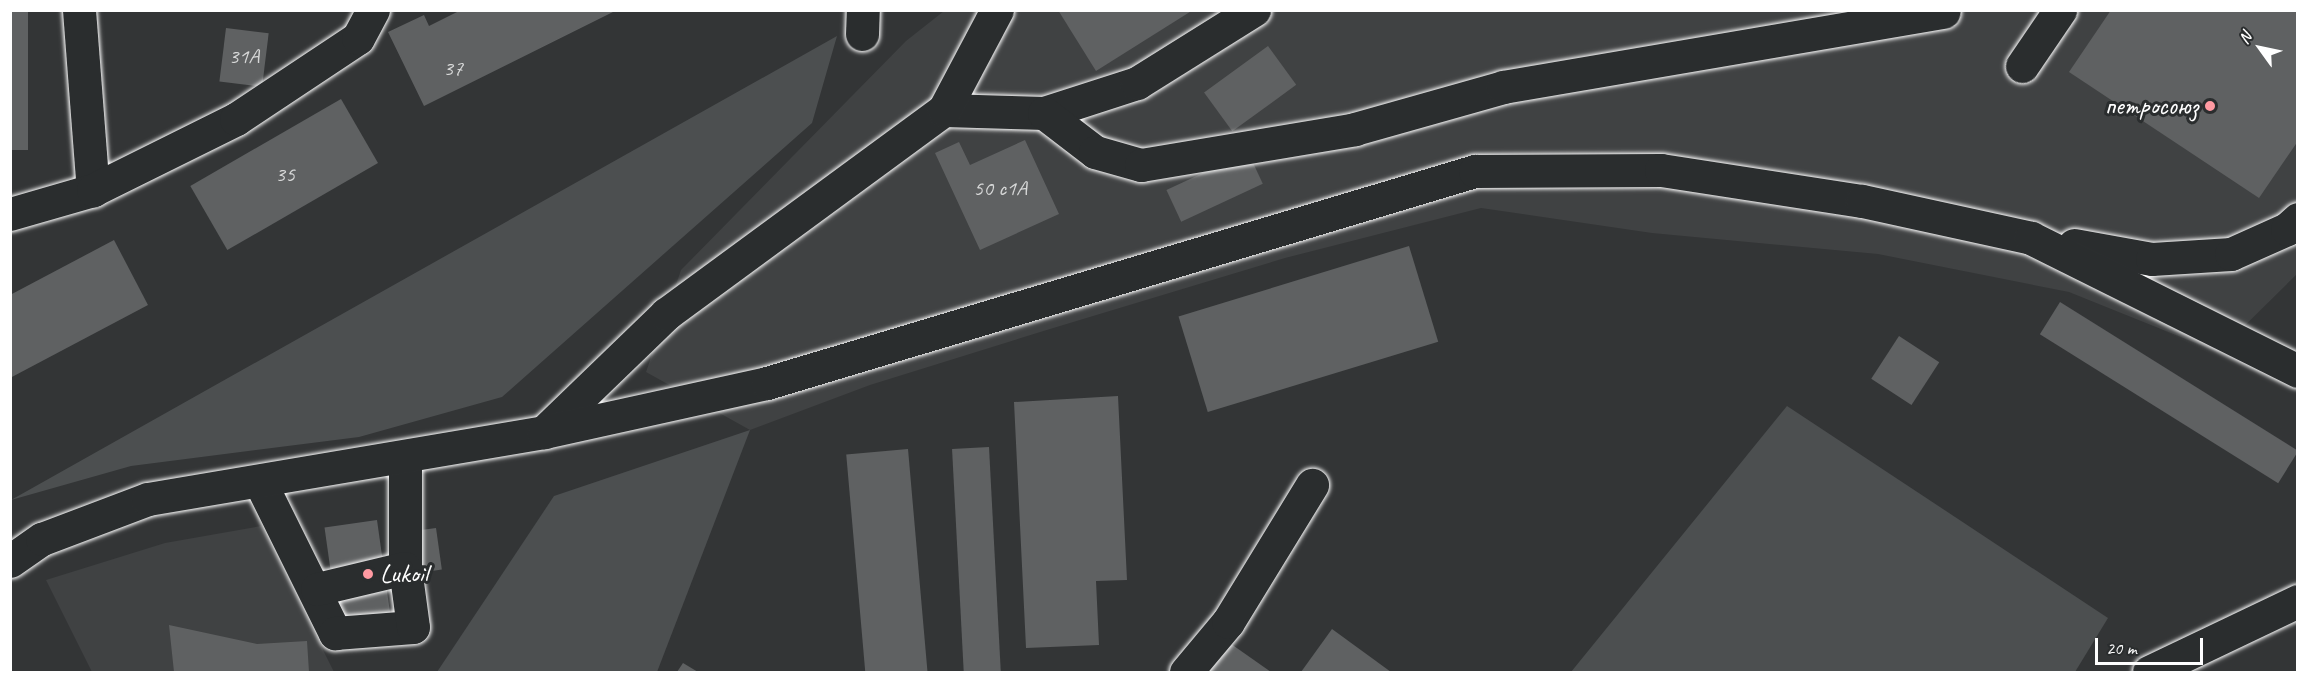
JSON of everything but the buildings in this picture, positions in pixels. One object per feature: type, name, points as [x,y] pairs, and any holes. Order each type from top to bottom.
[{"type":"street","points":[[79,10],[93,190]]},
{"type":"street","points":[[10,214],[93,190],[236,119],[358,38],[373,10]]},
{"type":"street","points":[[544,432],[666,314],[944,111],[997,10]]},
{"type":"street","points":[[944,111],[1044,113],[1137,83],[1254,10]]},
{"type":"street","points":[[2022,66],[2060,10]]},
{"type":"street","points":[[1044,113],[1095,152],[1141,165],[1355,129],[1503,87],[1944,12]]},
{"type":"street","points":[[10,561],[42,539],[148,499],[260,482],[544,432],[767,382],[1475,171],[1661,170],[1862,201],[2031,238],[2152,259],[2231,254],[2292,224]]},
{"type":"street","points":[[2031,238],[2298,371]]},
{"type":"street","points":[[260,482],[317,589],[335,633],[413,627],[405,568],[405,457]]},
{"type":"street","points":[[1186,672],[1228,621],[1312,485]]},
{"type":"street","points":[[317,589],[405,568]]},
{"type":"street","points":[[2149,672],[2298,601]]},
{"type":"shaded area","points":[[944,11],[2297,11],[2297,274],[2218,352],[2069,292],[1878,254],[1652,233],[1481,208],[1285,258],[1050,329],[870,385],[750,430],[646,372],[681,270],[906,41]]},
{"type":"shaded area","points":[[837,36],[812,123],[502,397],[359,437],[131,466],[11,500]]},
{"type":"shaded area","points":[[1787,406],[2108,618],[2075,672],[1571,672]]},
{"type":"shaded area","points":[[750,430],[657,672],[437,672],[554,496]]},
{"type":"shaded area","points":[[261,526],[334,672],[92,672],[46,580],[165,543]]},
{"type":"place","name":"петросоюз","points":[[2210,106]]},
{"type":"place","name":"Lukoil","points":[[368,574]]}]
